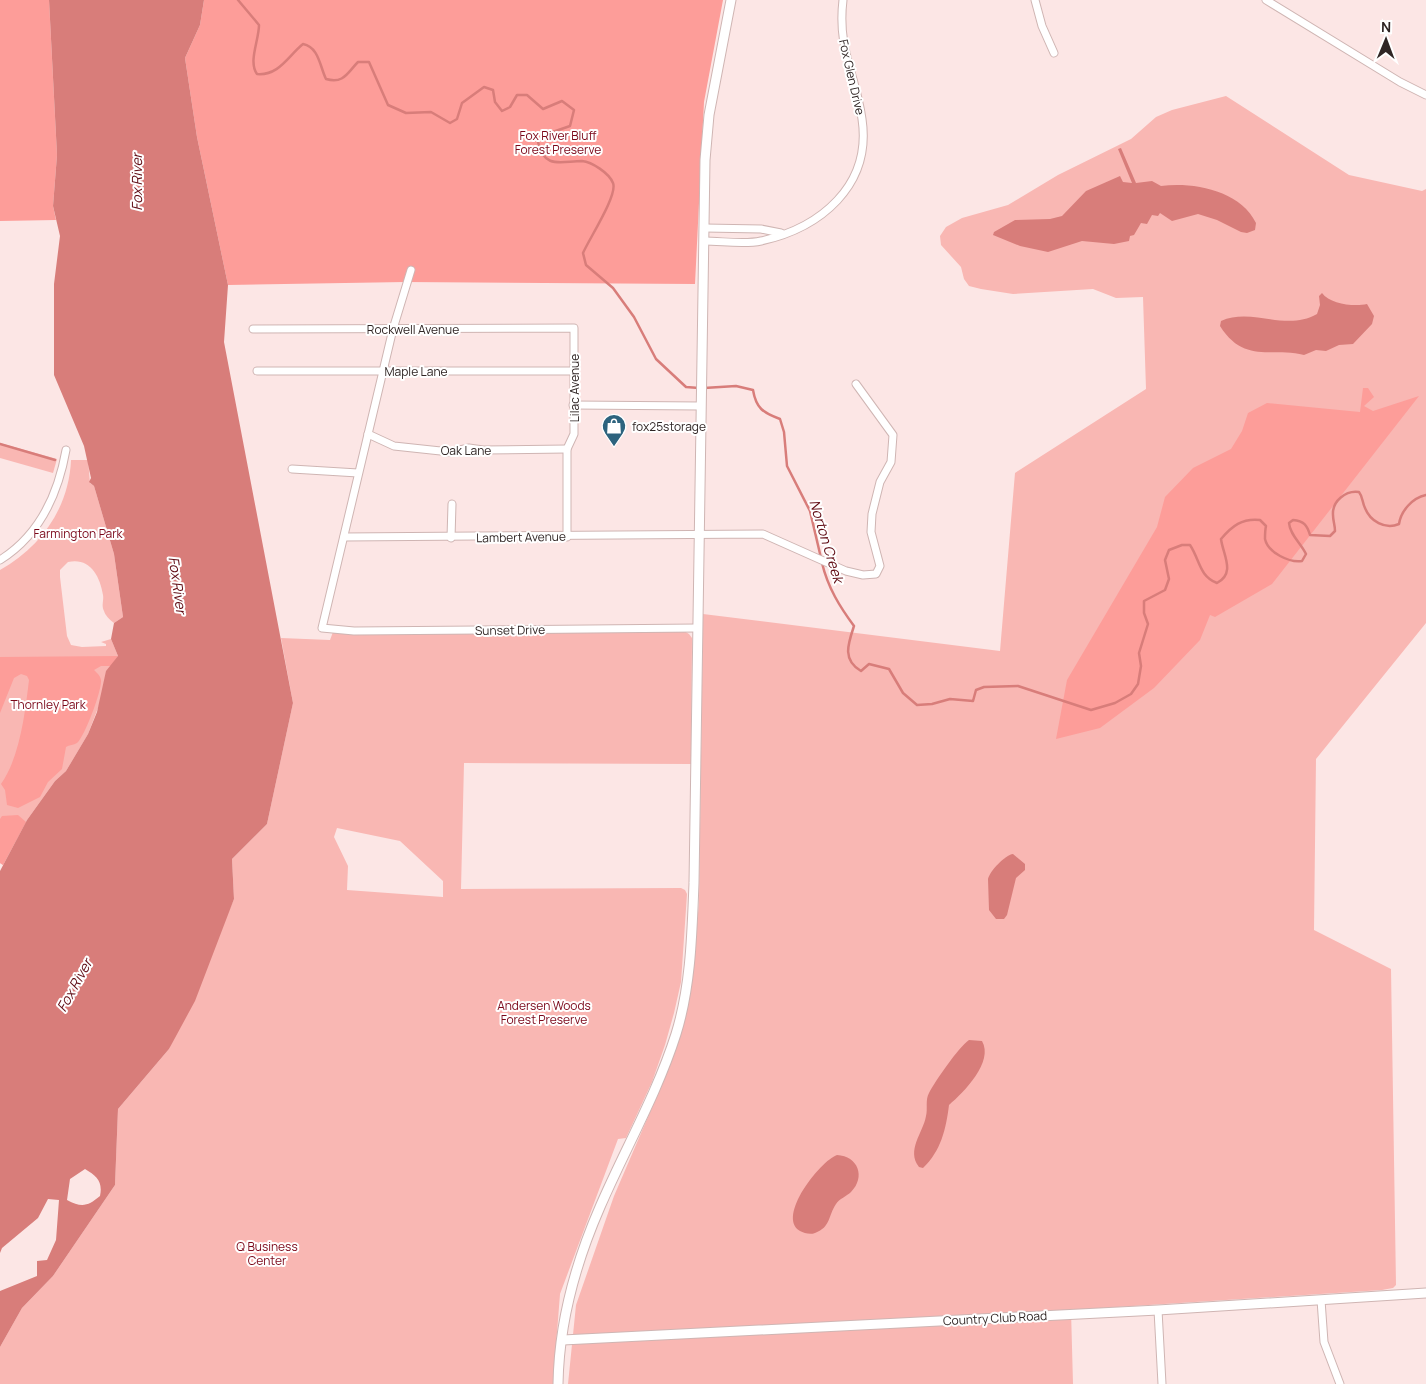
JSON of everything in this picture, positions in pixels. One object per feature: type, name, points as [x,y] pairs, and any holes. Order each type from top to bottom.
[{"type":"main road","points":[[558,1384],[558,1361],[571,1291],[599,1208],[633,1141],[666,1064],[684,1003],[694,883],[705,160],[709,115],[731,0]]},
{"type":"main road","name":"Country Club Road","points":[[563,1340],[1158,1310],[1426,1293]]},
{"type":"street","name":"Fox Glen Drive","points":[[704,241],[761,241],[816,220],[831,209],[852,180],[858,167],[863,137],[863,122],[842,41],[842,0]]},
{"type":"street","points":[[1035,0],[1042,26],[1054,53]]},
{"type":"street","points":[[1266,0],[1426,96]]},
{"type":"street","points":[[705,228],[761,229],[782,233]]},
{"type":"street","points":[[344,537],[393,329],[411,270]]},
{"type":"street","name":"Rockwell Avenue","points":[[253,329],[574,328]]},
{"type":"street","name":"Lilac Avenue","points":[[567,537],[567,449],[574,434],[574,328]]},
{"type":"street","name":"Maple Lane","points":[[257,371],[574,371]]},
{"type":"street","name":"Lambert Avenue","points":[[344,537],[451,538],[763,534],[846,571],[863,575],[876,574],[880,566],[871,532],[872,514],[880,482],[891,462],[893,436],[856,384]]},
{"type":"street","points":[[573,405],[700,401]]},
{"type":"street","name":"Oak Lane","points":[[368,434],[394,446],[450,452],[469,448],[483,450],[567,449]]},
{"type":"street","points":[[0,560],[18,549],[42,519],[60,479],[66,450]]},
{"type":"street","points":[[292,469],[358,473]]},
{"type":"street","points":[[451,538],[452,504]]},
{"type":"street","name":"Sunset Drive","points":[[344,537],[322,628],[366,631],[697,628]]},
{"type":"street","points":[[1321,1300],[1324,1342],[1340,1384]]},
{"type":"street","points":[[1158,1310],[1162,1384]]},
{"type":"green space","points":[[0,0],[49,0],[57,155],[53,206],[56,220],[0,221]]},
{"type":"green space","name":"Fox River Bluff Forest Preserve","points":[[204,0],[723,0],[704,102],[695,284],[405,282],[228,285],[197,137],[185,58],[200,25]]},
{"type":"green space","points":[[1226,96],[1349,175],[1422,191],[1426,189],[1426,623],[1316,759],[1314,930],[1391,969],[1396,1285],[1393,1288],[1382,1290],[1071,1310],[1073,1384],[568,1384],[576,1305],[614,1196],[663,1082],[681,1032],[692,982],[699,902],[703,614],[1000,651],[1015,473],[1146,389],[1143,297],[1116,298],[1093,289],[1013,294],[969,286],[964,279],[961,267],[941,245],[940,236],[946,227],[962,218],[1008,205],[1058,175],[1131,139],[1156,117],[1172,110]]},
{"type":"green space","points":[[1363,388],[1368,388],[1374,397],[1364,406],[1373,411],[1419,396],[1272,584],[1215,617],[1210,615],[1200,640],[1154,688],[1100,728],[1056,739],[1067,680],[1157,527],[1165,497],[1193,468],[1231,449],[1242,431],[1248,413],[1267,403],[1360,412]]},
{"type":"green space","points":[[0,443],[57,459],[53,473],[0,458]]},
{"type":"green space","name":"Farmington Park","points":[[71,460],[88,460],[90,483],[94,486],[114,554],[123,617],[114,623],[105,614],[99,581],[88,565],[82,562],[68,562],[60,570],[67,636],[71,645],[82,647],[106,646],[106,644],[101,642],[111,639],[118,656],[88,734],[66,771],[55,781],[27,820],[3,865],[0,863],[0,570],[28,550],[50,524],[65,494]]},
{"type":"green space","name":"Andersen Woods Forest Preserve","points":[[684,631],[692,638],[691,764],[464,763],[461,889],[681,888],[687,894],[681,982],[674,1013],[652,1082],[626,1138],[618,1139],[560,1294],[553,1384],[0,1384],[0,1347],[22,1308],[53,1276],[115,1185],[118,1109],[169,1049],[234,899],[232,859],[267,824],[293,703],[281,638],[330,640],[333,632]],"holes":[[[337,828],[400,841],[443,881],[443,897],[347,890],[348,866],[334,837]]]},
{"type":"green space","name":"Thornley Park","points":[[118,656],[111,666],[101,666],[94,670],[101,680],[96,702],[80,739],[77,743],[66,747],[62,769],[48,782],[40,797],[18,808],[7,805],[5,790],[1,784],[13,761],[17,748],[29,680],[27,676],[21,674],[14,678],[0,713],[0,657]]},
{"type":"green space","points":[[18,815],[26,822],[3,865],[0,863],[0,819],[2,816]]},
{"type":"water","name":"Fox River","points":[[49,0],[204,0],[200,25],[185,58],[197,137],[228,285],[224,342],[293,703],[267,824],[232,859],[234,899],[195,1001],[169,1049],[118,1109],[115,1185],[53,1276],[22,1308],[0,1347],[0,1291],[37,1276],[37,1261],[47,1260],[56,1240],[59,1200],[48,1199],[38,1218],[2,1248],[0,1253],[0,871],[27,820],[55,781],[66,771],[88,734],[97,712],[106,671],[118,656],[111,639],[114,623],[123,617],[114,554],[94,486],[89,482],[91,478],[84,446],[54,375],[54,284],[60,236],[53,206],[57,155]],"holes":[[[85,1169],[100,1183],[100,1196],[85,1205],[67,1200],[70,1179]]]},
{"type":"water","points":[[1121,148],[1136,183],[1152,181],[1161,186],[1187,185],[1201,187],[1227,196],[1249,212],[1256,223],[1255,230],[1247,233],[1241,232],[1217,220],[1198,214],[1172,221],[1160,213],[1158,216],[1152,215],[1147,224],[1141,223],[1134,235],[1130,236],[1129,241],[1114,244],[1082,241],[1048,252],[1020,246],[993,235],[994,232],[1015,220],[1050,219],[1062,216],[1086,191],[1120,176],[1123,182],[1132,183],[1118,149]]},
{"type":"water","points":[[1322,293],[1331,300],[1343,304],[1367,304],[1374,316],[1372,324],[1353,344],[1339,345],[1326,351],[1316,350],[1304,355],[1259,352],[1248,350],[1239,345],[1229,338],[1220,326],[1221,321],[1233,317],[1257,317],[1293,321],[1305,319],[1317,314],[1320,305],[1319,296]]},
{"type":"water","points":[[1013,854],[1025,864],[1025,870],[1016,878],[1007,915],[1004,919],[996,919],[989,910],[988,879],[998,864]]},
{"type":"water","points":[[969,1040],[982,1041],[985,1049],[981,1067],[969,1085],[949,1105],[942,1139],[929,1161],[923,1168],[919,1167],[915,1161],[914,1154],[916,1142],[926,1116],[928,1096],[947,1065]]},
{"type":"water","points":[[837,1155],[844,1156],[855,1163],[859,1174],[856,1186],[837,1202],[824,1228],[813,1234],[800,1231],[794,1224],[793,1214],[797,1202],[811,1178],[830,1159]]},
{"type":"waterway","name":"Norton Creek","points":[[238,0],[259,25],[254,57],[257,74],[265,74],[277,69],[303,44],[316,53],[326,79],[341,79],[358,62],[369,62],[388,105],[406,113],[431,112],[450,123],[457,119],[462,103],[484,87],[493,90],[495,102],[502,111],[510,107],[517,95],[527,95],[543,109],[562,101],[574,110],[570,126],[544,135],[538,142],[541,151],[549,160],[555,162],[586,162],[604,172],[613,183],[607,207],[583,253],[586,265],[613,288],[634,317],[656,359],[686,387],[699,388]]},
{"type":"waterway","name":"Norton Creek","points":[[704,388],[736,386],[753,390],[758,406],[780,419],[784,432],[787,466],[810,511],[821,558]]},
{"type":"waterway","points":[[0,444],[55,460]]},
{"type":"waterway","name":"Norton Creek","points":[[822,563],[835,597],[854,626],[848,651],[851,662],[861,671],[869,664],[889,669],[903,693],[917,705],[932,704],[950,699],[973,701],[976,690],[984,687],[1018,686],[1091,710],[1115,703],[1131,694],[1138,684],[1141,666],[1139,653],[1148,624],[1144,613],[1144,601],[1165,590],[1169,579],[1165,560],[1169,550],[1182,545],[1190,545],[1203,572],[1217,583],[1223,579],[1227,569],[1221,539],[1238,524],[1248,520],[1260,520],[1266,526],[1265,539],[1270,549],[1286,559],[1302,561],[1306,554],[1290,527],[1289,523],[1293,520],[1304,524],[1310,535],[1330,536],[1335,531],[1333,510],[1337,501],[1349,493],[1359,492],[1370,517],[1383,525],[1394,526],[1399,524],[1402,514],[1412,502],[1426,495]]},
{"type":"place","name":"fox25storage","points":[[614,447]]},
{"type":"park label","name":"Q Business Center","points":[[267,1253]]}]
